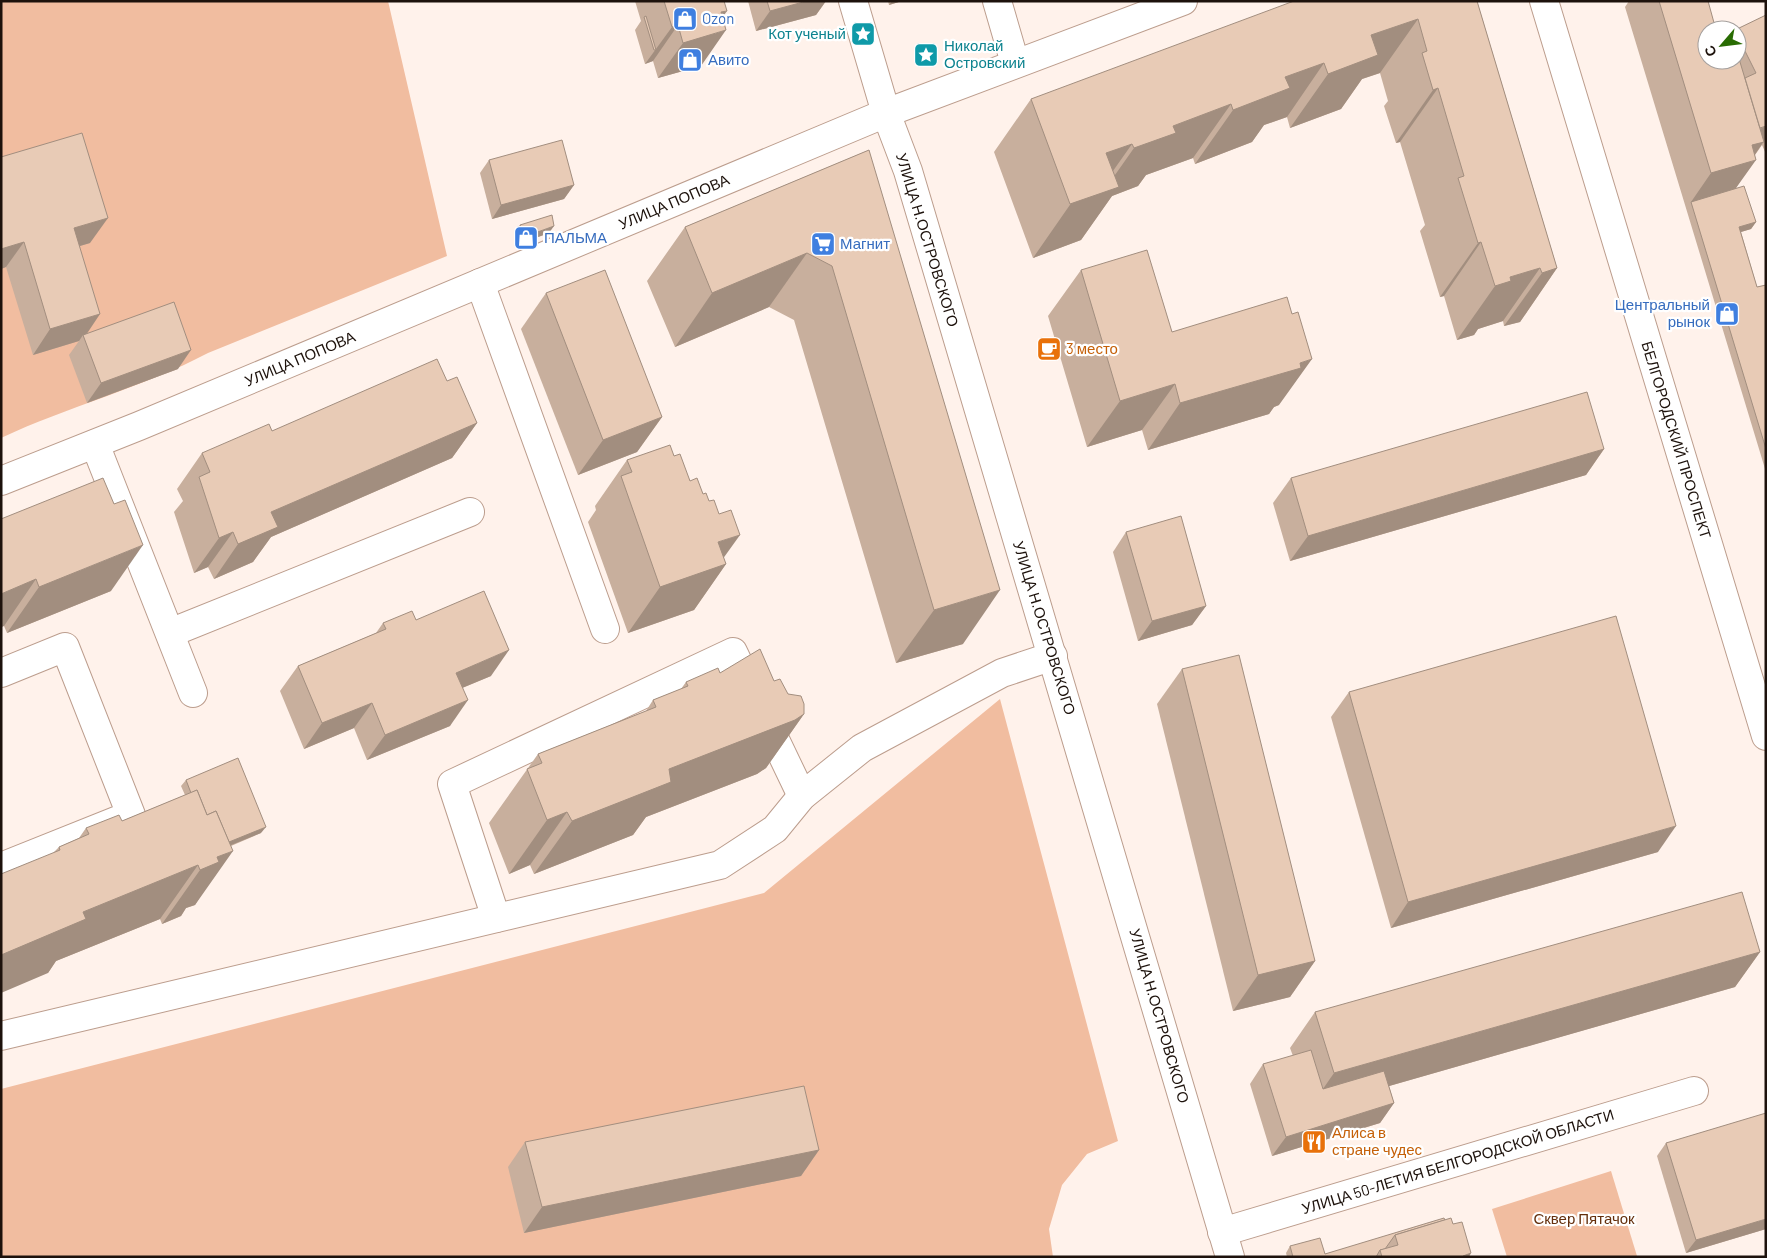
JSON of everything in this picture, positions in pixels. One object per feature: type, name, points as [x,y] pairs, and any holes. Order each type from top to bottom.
[{"type":"main road","name":"УЛИЦА Н.ОСТРОВСКОГО","points":[[853,1],[886,113],[908,171],[1226,1244]]},
{"type":"main road","points":[[997,1],[1015,64]]},
{"type":"main road","name":"УЛИЦА ПОПОВА","points":[[1,481],[95,444],[886,113],[1183,1]]},
{"type":"main road","name":"БЕЛГОРОДСКИЙ ПРОСПЕКТ","points":[[1544,1],[1766,736]]},
{"type":"main road","points":[[480,283],[605,629]]},
{"type":"main road","points":[[95,444],[193,693]]},
{"type":"main road","points":[[170,633],[470,512]]},
{"type":"main road","points":[[1,674],[65,648],[131,815],[1,868]]},
{"type":"main road","points":[[496,918],[452,784],[733,652],[802,796]]},
{"type":"main road","points":[[1,1036],[720,865],[775,829],[802,796],[862,748],[1002,674],[1053,656]]},
{"type":"main road","name":"УЛИЦА 50-ЛЕТИЯ БЕЛГОРОДСКОЙ ОБЛАСТИ","points":[[1226,1244],[1694,1091]]},
{"type":"green space","points":[[1,1],[388,1],[447,256],[208,353],[157,377],[53,416],[1,438]]},
{"type":"green space","points":[[1000,699],[1118,1141],[1087,1154],[1062,1185],[1049,1229],[1053,1257],[1,1257],[1,1089],[764,893]]},
{"type":"green space","name":"Сквер Пятачок","points":[[1611,1171],[1637,1256],[1507,1257],[1492,1209]]},
{"type":"building","points":[[664,1],[724,1],[727,11],[721,12],[726,30],[683,43],[678,25],[672,27]]},
{"type":"building","points":[[767,1],[807,1],[770,11]]},
{"type":"building","points":[[1294,1],[1477,1],[1557,268],[1542,273],[1540,268],[1510,277],[1511,281],[1495,286],[1481,242],[1478,243],[1458,178],[1464,176],[1438,88],[1433,90],[1422,53],[1427,51],[1418,19],[1371,35],[1378,55],[1328,74],[1324,63],[1285,77],[1290,88],[1233,110],[1231,104],[1173,126],[1176,133],[1134,148],[1132,144],[1106,153],[1119,187],[1070,204],[1031,99]]},
{"type":"building","points":[[1659,1],[1708,1],[1713,20],[1697,20],[1697,70],[1742,70],[1764,142],[1752,145],[1756,160],[1711,173]]},
{"type":"building","points":[[1766,15],[1766,126],[1760,128],[1745,78],[1756,73],[1747,55],[1747,24]]},
{"type":"building","points":[[646,16],[656,50],[654,50],[644,17]]},
{"type":"building","points":[[82,133],[108,218],[74,228],[100,314],[50,329],[24,242],[1,249],[1,157]]},
{"type":"building","points":[[562,140],[574,185],[501,205],[489,160]]},
{"type":"building","points":[[869,150],[1000,590],[934,610],[832,266],[807,253],[712,293],[685,227]]},
{"type":"building","points":[[1744,186],[1756,222],[1739,227],[1757,287],[1766,285],[1766,449],[1691,202]]},
{"type":"building","points":[[552,215],[554,226],[524,237],[520,225]]},
{"type":"building","points":[[1147,250],[1172,332],[1287,297],[1292,314],[1298,312],[1312,359],[1300,363],[1301,368],[1180,403],[1175,384],[1120,401],[1081,270]]},
{"type":"building","points":[[605,270],[662,417],[603,440],[546,293]]},
{"type":"building","points":[[174,302],[191,350],[101,383],[83,335]]},
{"type":"building","points":[[437,359],[447,381],[457,377],[477,423],[271,512],[278,527],[238,544],[233,532],[219,538],[199,477],[210,472],[202,453],[269,424],[272,431]]},
{"type":"building","points":[[1587,392],[1604,449],[1308,536],[1291,478]]},
{"type":"building","points":[[670,445],[674,456],[680,454],[690,481],[697,478],[703,494],[706,493],[709,501],[714,500],[719,514],[731,510],[740,535],[718,542],[726,564],[660,587],[621,476],[632,472],[627,460]]},
{"type":"building","points":[[103,478],[114,504],[125,500],[143,545],[39,587],[36,579],[1,594],[1,519]]},
{"type":"building","points":[[1181,516],[1206,606],[1152,621],[1126,532]]},
{"type":"building","points":[[484,591],[509,650],[456,673],[468,700],[385,735],[372,703],[322,723],[298,666],[386,629],[383,623],[412,611],[416,620]]},
{"type":"building","points":[[1616,616],[1676,826],[1408,902],[1349,692]]},
{"type":"building","points":[[760,649],[774,681],[780,679],[788,694],[801,696],[804,704],[804,714],[795,720],[669,769],[671,782],[572,821],[567,812],[547,820],[527,769],[542,763],[538,754],[656,707],[653,700],[688,686],[686,682],[718,668],[720,673]]},
{"type":"building","points":[[1239,655],[1315,961],[1258,975],[1182,669]]},
{"type":"building","points":[[238,758],[266,827],[229,842],[216,811],[207,815],[197,790],[191,793],[186,780]]},
{"type":"building","points":[[197,790],[207,815],[216,811],[233,851],[217,857],[219,862],[200,870],[198,865],[83,912],[86,919],[1,955],[1,874],[60,850],[59,847],[89,834],[86,828],[119,815],[122,821]]},
{"type":"building","points":[[1742,892],[1760,952],[1334,1073],[1315,1012]]},
{"type":"building","points":[[1311,1050],[1323,1089],[1384,1071],[1394,1103],[1286,1137],[1263,1064]]},
{"type":"building","points":[[804,1086],[819,1150],[542,1207],[525,1142]]},
{"type":"building","points":[[1766,1113],[1766,1219],[1696,1240],[1666,1143]]},
{"type":"building","points":[[1444,1218],[1445,1220],[1395,1235],[1385,1249],[1380,1250],[1376,1257],[1293,1257],[1290,1246],[1320,1238],[1325,1254]]},
{"type":"building","points":[[1451,1218],[1453,1224],[1462,1222],[1471,1253],[1463,1257],[1382,1257],[1380,1250],[1398,1245],[1395,1235]]},
{"type":"place","name":"Ozon","points":[[685,19]]},
{"type":"place","name":"Кот ученый","points":[[863,34]]},
{"type":"place","name":"Николай Островский","points":[[926,55]]},
{"type":"place","name":"Авито","points":[[690,60]]},
{"type":"place","name":"ПАЛЬМА","points":[[526,238]]},
{"type":"place","name":"Магнит","points":[[823,244]]},
{"type":"place","name":"Центральный рынок","points":[[1727,314]]},
{"type":"place","name":"3 место","points":[[1049,349]]},
{"type":"place","name":"Алиса в стране чудес","points":[[1314,1142]]}]
